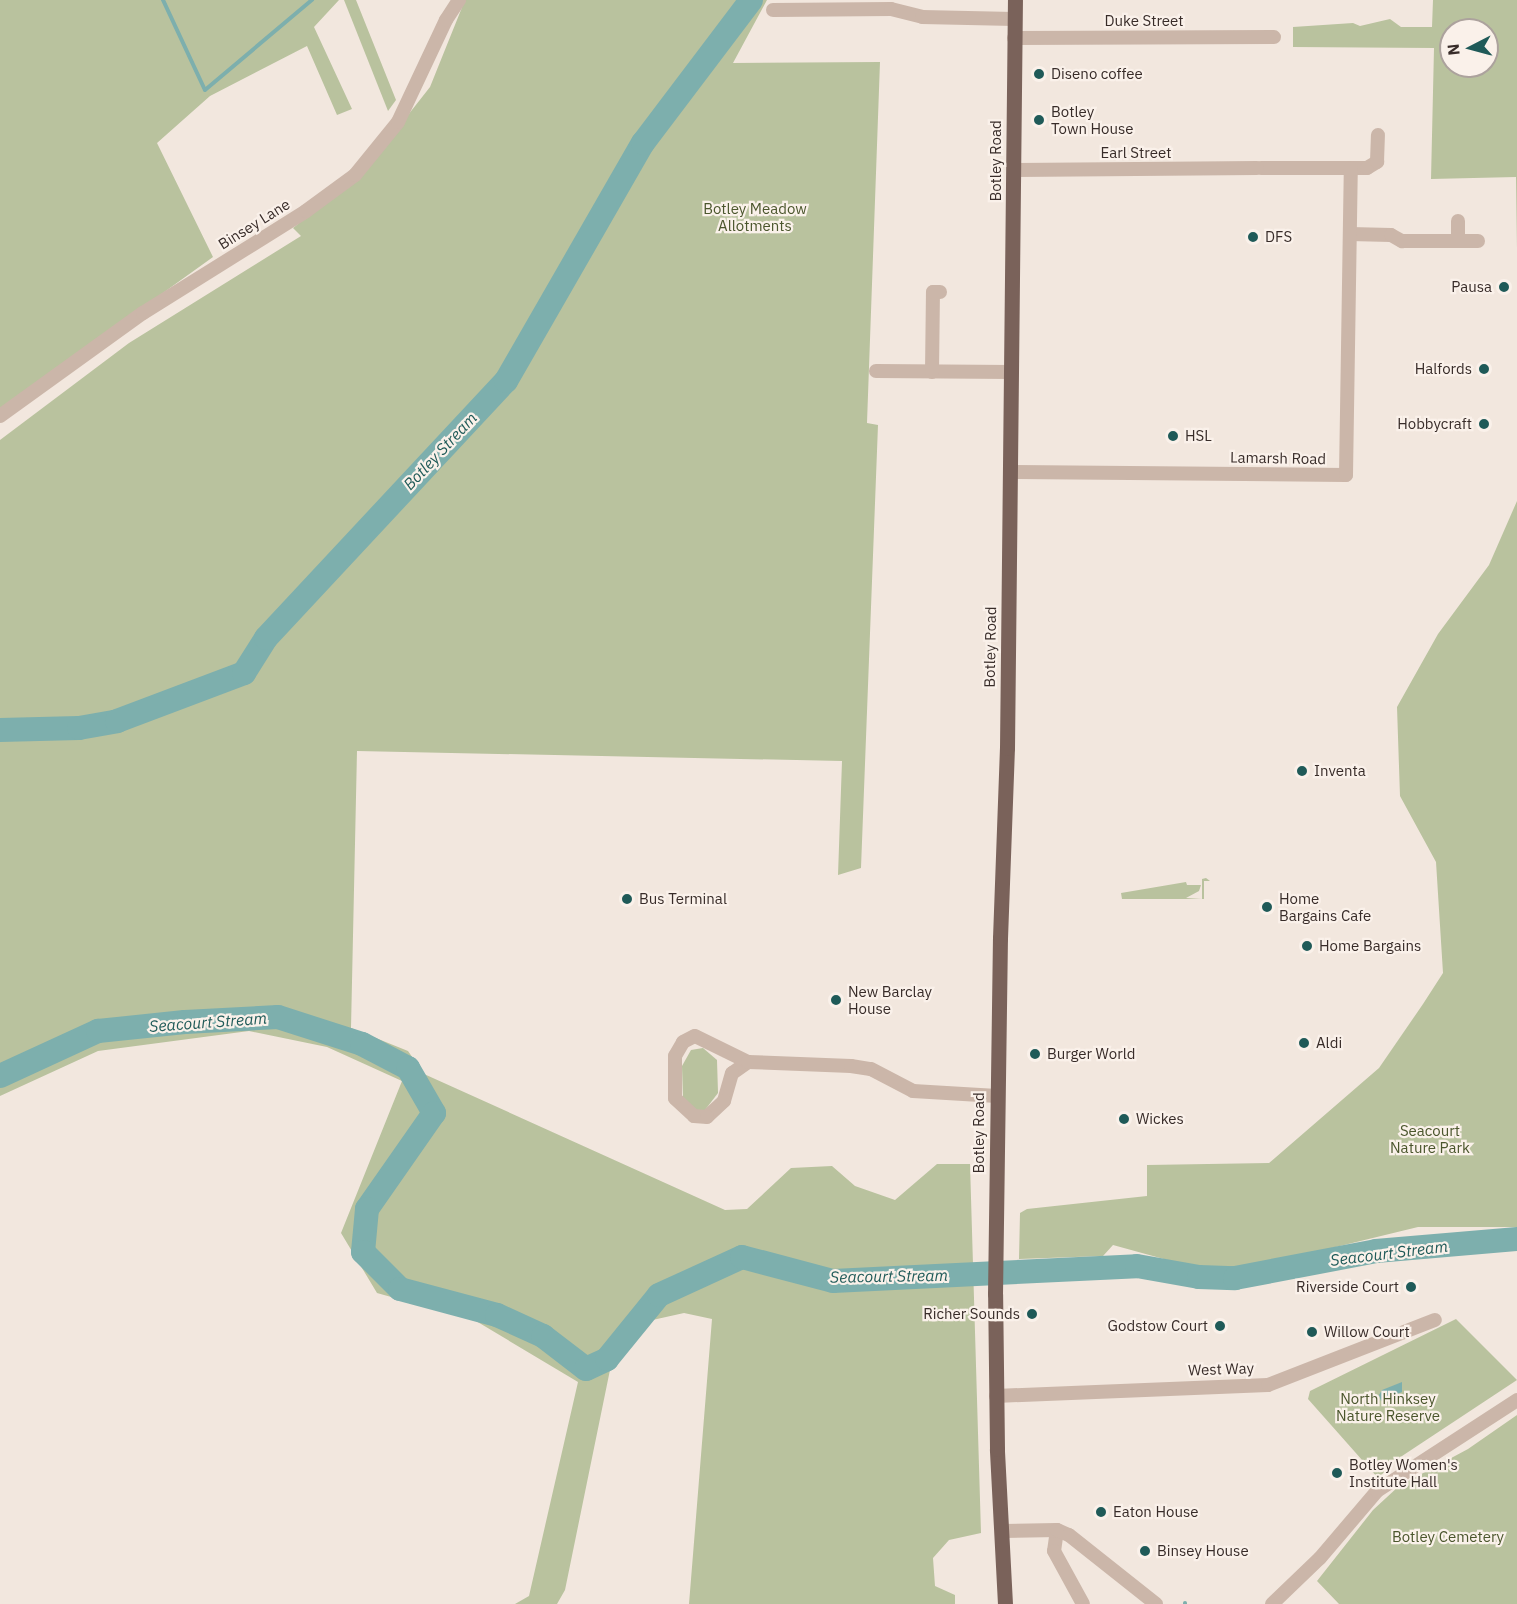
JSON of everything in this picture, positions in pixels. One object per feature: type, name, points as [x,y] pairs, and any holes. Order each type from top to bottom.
[{"type":"main road","name":"Botley Road","points":[[996,1396],[997,1096],[1010,472],[1015,0]]},
{"type":"main road","points":[[996,1396],[1005,1604]]},
{"type":"street","name":"Binsey Lane","points":[[0,416],[144,314],[306,211],[355,175],[398,122],[446,20],[459,0]]},
{"type":"street","points":[[773,10],[891,9],[922,17],[1014,19]]},
{"type":"street","name":"Duke Street","points":[[1014,39],[1274,37]]},
{"type":"street","points":[[1351,168],[1367,168],[1377,162],[1378,135]]},
{"type":"street","name":"Earl Street","points":[[1014,170],[1351,168]]},
{"type":"street","name":"Lamarsh Road","points":[[1010,472],[1346,475],[1351,168]]},
{"type":"street","points":[[1458,221],[1458,241]]},
{"type":"street","points":[[1350,234],[1391,235],[1402,241],[1478,241]]},
{"type":"street","points":[[932,372],[933,292],[940,292]]},
{"type":"street","points":[[876,371],[1011,372]]},
{"type":"street","points":[[748,1062],[732,1073],[724,1101],[707,1116],[694,1116],[675,1098],[675,1056],[683,1042],[695,1036],[748,1062],[852,1066],[871,1069],[913,1091],[997,1096]]},
{"type":"street","name":"West Way","points":[[996,1396],[1268,1385],[1435,1320]]},
{"type":"street","points":[[1272,1604],[1320,1558],[1377,1491],[1517,1400]]},
{"type":"street","points":[[1003,1531],[1057,1530],[1156,1604]]},
{"type":"street","points":[[1057,1530],[1054,1551],[1083,1604]]},
{"type":"green space","points":[[0,0],[339,0],[314,27],[352,109],[337,115],[307,46],[210,96],[157,143],[213,257],[0,410]]},
{"type":"green space","points":[[344,0],[356,0],[396,100],[388,111]]},
{"type":"green space","name":"Botley Meadow Allotments","points":[[465,0],[767,0],[733,63],[880,62],[867,423],[878,425],[861,868],[838,875],[842,761],[357,751],[351,1028],[408,1051],[424,1074],[725,1210],[747,1209],[791,1168],[832,1166],[855,1186],[895,1200],[937,1164],[970,1164],[981,1533],[949,1540],[933,1558],[935,1586],[955,1595],[955,1604],[689,1604],[712,1319],[684,1313],[648,1321],[611,1365],[565,1590],[557,1604],[515,1604],[529,1596],[578,1382],[476,1321],[377,1293],[341,1233],[402,1081],[327,1047],[249,1031],[98,1051],[0,1096],[0,440],[129,343],[301,236],[293,228],[364,171],[430,87]]},
{"type":"green space","points":[[1433,0],[1517,0],[1517,250],[1516,177],[1431,179],[1434,48],[1293,47],[1293,27],[1353,23],[1360,26],[1390,19],[1401,27],[1432,27]]},
{"type":"green space","name":"Seacourt Nature Park","points":[[1517,501],[1517,1227],[1418,1227],[1258,1266],[1211,1272],[1113,1245],[1103,1256],[1019,1259],[1020,1213],[1027,1209],[1147,1196],[1147,1165],[1269,1163],[1379,1068],[1423,1004],[1443,973],[1436,862],[1400,796],[1397,707],[1438,634],[1489,565]]},
{"type":"green space","points":[[1206,878],[1210,881],[1204,881],[1204,899],[1202,899],[1202,879]]},
{"type":"green space","points":[[1186,882],[1187,885],[1201,885],[1199,891],[1186,898],[1202,899],[1122,899],[1121,893]]},
{"type":"green space","points":[[703,1048],[717,1060],[718,1093],[705,1110],[694,1110],[683,1099],[682,1066],[691,1050]]},
{"type":"green space","name":"North Hinksey Nature Reserve","points":[[1456,1319],[1517,1380],[1399,1458],[1378,1478],[1308,1399],[1310,1391]]},
{"type":"green space","name":"Botley Cemetery","points":[[1517,1415],[1517,1604],[1339,1604],[1317,1581],[1373,1510],[1399,1486],[1468,1449]]},
{"type":"water","points":[[1402,1382],[1402,1392],[1381,1401],[1379,1395],[1382,1390]]},
{"type":"waterway","points":[[163,0],[205,90],[312,0]]},
{"type":"waterway","name":"Botley Stream","points":[[0,730],[79,728],[117,721],[244,673],[266,638],[506,381],[643,143],[751,0]]},
{"type":"waterway","name":"Seacourt Stream","points":[[0,1076],[98,1031],[185,1022],[278,1017],[362,1044],[408,1068],[434,1113],[367,1209],[363,1252],[400,1289],[497,1315],[543,1336],[586,1369],[607,1359],[659,1295],[742,1257],[833,1281],[1137,1266],[1199,1277],[1235,1278],[1376,1251],[1517,1239]]},
{"type":"place","name":"Diseno coffee","points":[[1039,74]]},
{"type":"place","name":"Botley Town House","points":[[1039,120]]},
{"type":"place","name":"DFS","points":[[1253,237]]},
{"type":"place","name":"Pausa","points":[[1504,287]]},
{"type":"place","name":"Halfords","points":[[1484,369]]},
{"type":"place","name":"Hobbycraft","points":[[1484,424]]},
{"type":"place","name":"HSL","points":[[1173,436]]},
{"type":"place","name":"Inventa","points":[[1302,771]]},
{"type":"place","name":"Bus Terminal","points":[[627,899]]},
{"type":"place","name":"Home Bargains Cafe","points":[[1267,907]]},
{"type":"place","name":"Home Bargains","points":[[1307,946]]},
{"type":"place","name":"New Barclay House","points":[[836,1000]]},
{"type":"place","name":"Aldi","points":[[1304,1043]]},
{"type":"place","name":"Burger World","points":[[1035,1054]]},
{"type":"place","name":"Wickes","points":[[1124,1119]]},
{"type":"place","name":"Riverside Court","points":[[1411,1287]]},
{"type":"place","name":"Richer Sounds","points":[[1032,1314]]},
{"type":"place","name":"Godstow Court","points":[[1220,1326]]},
{"type":"place","name":"Willow Court","points":[[1312,1332]]},
{"type":"place","name":"Botley Women's Institute Hall","points":[[1337,1473]]},
{"type":"place","name":"Eaton House","points":[[1101,1512]]},
{"type":"place","name":"Binsey House","points":[[1145,1551]]}]
